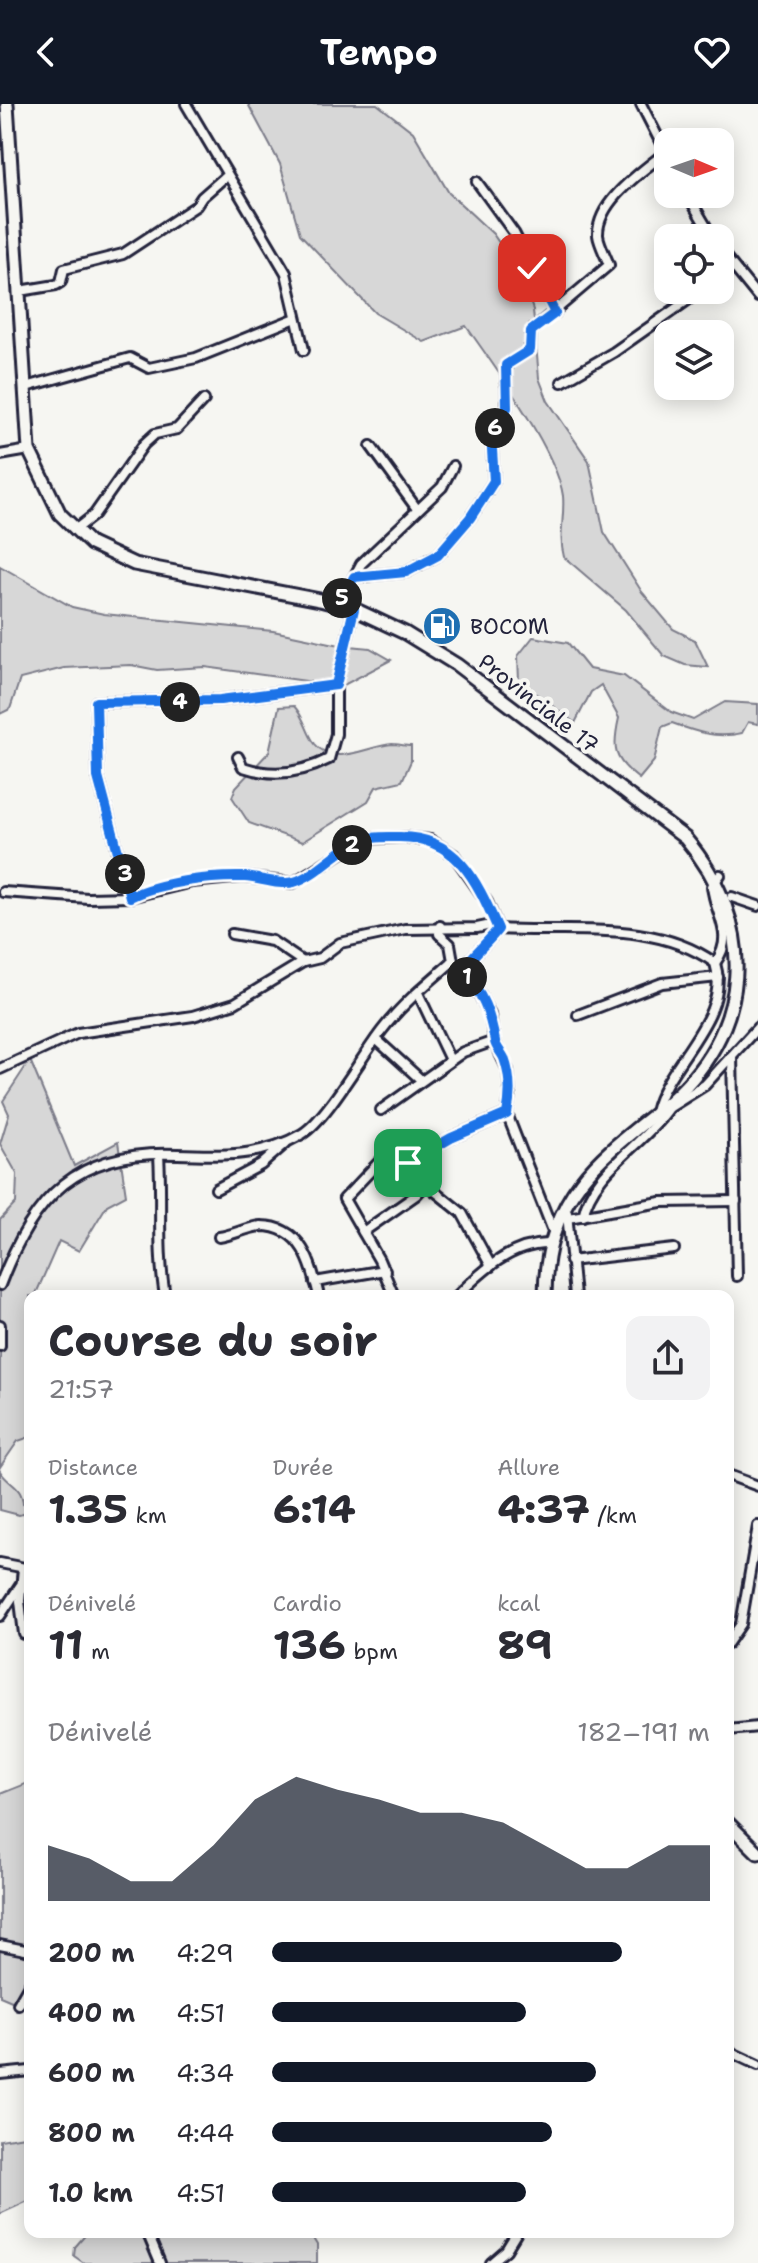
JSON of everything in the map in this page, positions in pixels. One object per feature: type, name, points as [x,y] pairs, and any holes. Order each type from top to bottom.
[{"type":"main road","name":"Provinciale 17","points":[[7,104],[5,166],[20,291],[29,450],[48,495],[75,530],[91,544],[134,564],[339,605],[405,633],[457,665],[685,838],[720,875],[732,897],[747,948],[741,998],[722,1043],[661,1110],[583,1179],[553,1231],[545,1290]]},
{"type":"main road","points":[[734,1829],[758,1853]]},
{"type":"street","points":[[186,104],[286,273],[304,350]]},
{"type":"street","points":[[641,104],[654,129]]},
{"type":"street","points":[[354,577],[406,572],[438,555],[470,518],[494,481],[491,434],[507,408],[506,365],[530,350],[531,331],[609,265],[598,234],[606,210],[629,183],[654,164]]},
{"type":"street","points":[[20,291],[56,285],[61,282],[64,269],[123,254],[196,206],[227,175]]},
{"type":"street","points":[[477,182],[514,233],[555,313]]},
{"type":"street","points":[[734,269],[758,297]]},
{"type":"street","points":[[562,382],[614,352],[682,304]]},
{"type":"street","points":[[26,387],[130,358],[149,368],[196,358],[296,318]]},
{"type":"street","points":[[75,530],[94,515],[144,444],[155,434],[177,429],[204,400]]},
{"type":"street","points":[[371,446],[417,509]]},
{"type":"street","points":[[0,455],[29,450]]},
{"type":"street","points":[[339,605],[361,564],[442,487],[453,466]]},
{"type":"street","points":[[238,757],[243,767],[260,773],[303,770],[329,759],[336,734],[336,685],[354,609]]},
{"type":"street","points":[[130,897],[98,777],[96,702],[220,700],[336,685]]},
{"type":"street","points":[[3,892],[88,898],[130,897],[141,891],[243,877],[293,883],[363,839],[403,837],[430,840],[454,855],[487,902],[497,927]]},
{"type":"street","points":[[583,1216],[586,1200],[595,1185],[656,1128],[663,1086],[701,1029],[713,1001],[718,977],[715,963],[726,938],[725,923],[712,886],[720,875]]},
{"type":"street","points":[[732,897],[758,906]]},
{"type":"street","points":[[0,1069],[78,1033],[211,1012],[249,997],[303,962],[320,958],[340,943],[405,929],[440,926],[633,932],[687,949],[715,963]]},
{"type":"street","points":[[440,926],[439,934],[450,944],[453,961],[483,1000],[496,1035],[494,1041],[508,1070],[510,1094],[507,1114],[553,1231]]},
{"type":"street","points":[[462,973],[467,961],[484,948],[497,927]]},
{"type":"street","points":[[232,934],[272,941],[303,962]]},
{"type":"street","points":[[216,1189],[261,1165],[289,1140],[311,1127],[376,1039],[418,993],[453,961]]},
{"type":"street","points":[[578,1015],[662,983],[718,977]]},
{"type":"street","points":[[418,993],[450,1060]]},
{"type":"street","points":[[661,1110],[695,1094],[758,1027]]},
{"type":"street","points":[[376,1039],[420,1079]]},
{"type":"street","points":[[381,1110],[450,1060],[494,1041]]},
{"type":"street","points":[[732,1056],[737,1276]]},
{"type":"street","points":[[491,1266],[462,1213],[426,1184],[408,1163],[451,1138],[507,1114]]},
{"type":"street","points":[[0,1285],[33,1223],[69,1178],[100,1161],[159,1155],[230,1157],[289,1140]]},
{"type":"street","points":[[159,1155],[158,1205],[163,1249],[160,1267],[164,1290]]},
{"type":"street","points":[[379,1162],[345,1194],[346,1204],[385,1270],[392,1290]]},
{"type":"street","points":[[363,1232],[416,1195],[426,1184]]},
{"type":"street","points":[[568,1218],[661,1202],[736,1201]]},
{"type":"street","points":[[566,1205],[574,1290]]},
{"type":"street","points":[[219,1237],[262,1226],[285,1230],[298,1241],[317,1290]]},
{"type":"street","points":[[464,1290],[491,1266],[522,1247],[549,1244]]},
{"type":"street","points":[[570,1261],[674,1249]]},
{"type":"street","points":[[315,1282],[385,1270]]},
{"type":"street","points":[[0,1325],[0,1346]]},
{"type":"street","points":[[734,1477],[758,1486]]},
{"type":"street","points":[[734,1634],[741,1624],[758,1526]]},
{"type":"street","points":[[0,1563],[24,1567]]},
{"type":"street","points":[[0,1616],[24,1575]]},
{"type":"street","points":[[20,1585],[24,1634]]},
{"type":"street","points":[[734,1729],[758,1727]]},
{"type":"street","points":[[0,1945],[24,1950]]},
{"type":"street","points":[[18,2004],[24,1994]]},
{"type":"street","points":[[734,2054],[758,2065]]},
{"type":"street","points":[[0,2074],[24,2072]]},
{"type":"street","points":[[150,2238],[160,2263]]},
{"type":"street","points":[[491,2263],[506,2250],[513,2238]]},
{"type":"shaded area","points":[[248,104],[377,104],[413,132],[449,193],[493,234],[521,275],[533,310],[539,378],[548,401],[589,461],[604,532],[642,592],[673,629],[695,640],[708,667],[685,665],[664,656],[626,610],[564,557],[563,496],[549,456],[492,362],[466,326],[424,342],[375,313],[300,234],[280,164]]},
{"type":"shaded area","points":[[0,566],[72,607],[104,614],[273,631],[370,648],[391,660],[342,686],[205,667],[157,670],[131,665],[64,668],[20,679],[10,709],[0,714]]},
{"type":"shaded area","points":[[533,637],[568,643],[589,669],[624,676],[671,712],[693,720],[725,702],[758,704],[758,724],[748,722],[742,733],[723,735],[698,732],[672,723],[662,727],[654,761],[639,779],[619,759],[615,746],[619,718],[601,685],[591,692],[575,723],[519,681],[518,656]]},
{"type":"shaded area","points":[[294,706],[309,735],[323,751],[342,755],[383,745],[411,746],[411,761],[402,781],[376,787],[368,801],[302,842],[249,823],[232,797],[236,787],[269,752],[279,707]]},
{"type":"shaded area","points":[[30,1060],[74,1166],[118,1142],[126,1195],[107,1205],[79,1251],[59,1241],[38,1290],[24,1290],[24,1439],[18,1441],[0,1467],[0,1220],[16,1203],[17,1174],[0,1144],[9,1114],[3,1101]]},
{"type":"shaded area","points":[[0,1471],[20,1493],[24,1514],[0,1510]]},
{"type":"shaded area","points":[[24,1784],[24,2006],[0,1996],[0,1794]]},
{"type":"shaded area","points":[[24,2136],[24,2203],[0,2214],[0,2140]]},
{"type":"shaded area","points":[[83,2238],[313,2238],[317,2245],[317,2263],[84,2263],[74,2256],[75,2247]]},
{"type":"place","name":"BOCOM","points":[[442,626]]},
{"type":"route","points":[[408,1163],[451,1138],[507,1114],[509,1106],[508,1070],[494,1041],[496,1035],[490,1015],[475,986],[462,973],[467,961],[479,954],[498,929],[490,917],[487,902],[475,884],[443,845],[430,840],[380,837],[363,839],[349,846],[327,864],[293,883],[243,877],[141,891],[130,897],[98,777],[96,702],[220,700],[336,685],[354,609],[339,605],[354,577],[406,572],[438,555],[470,518],[494,481],[491,434],[507,408],[506,365],[530,350],[531,331],[555,313],[532,268]]}]
